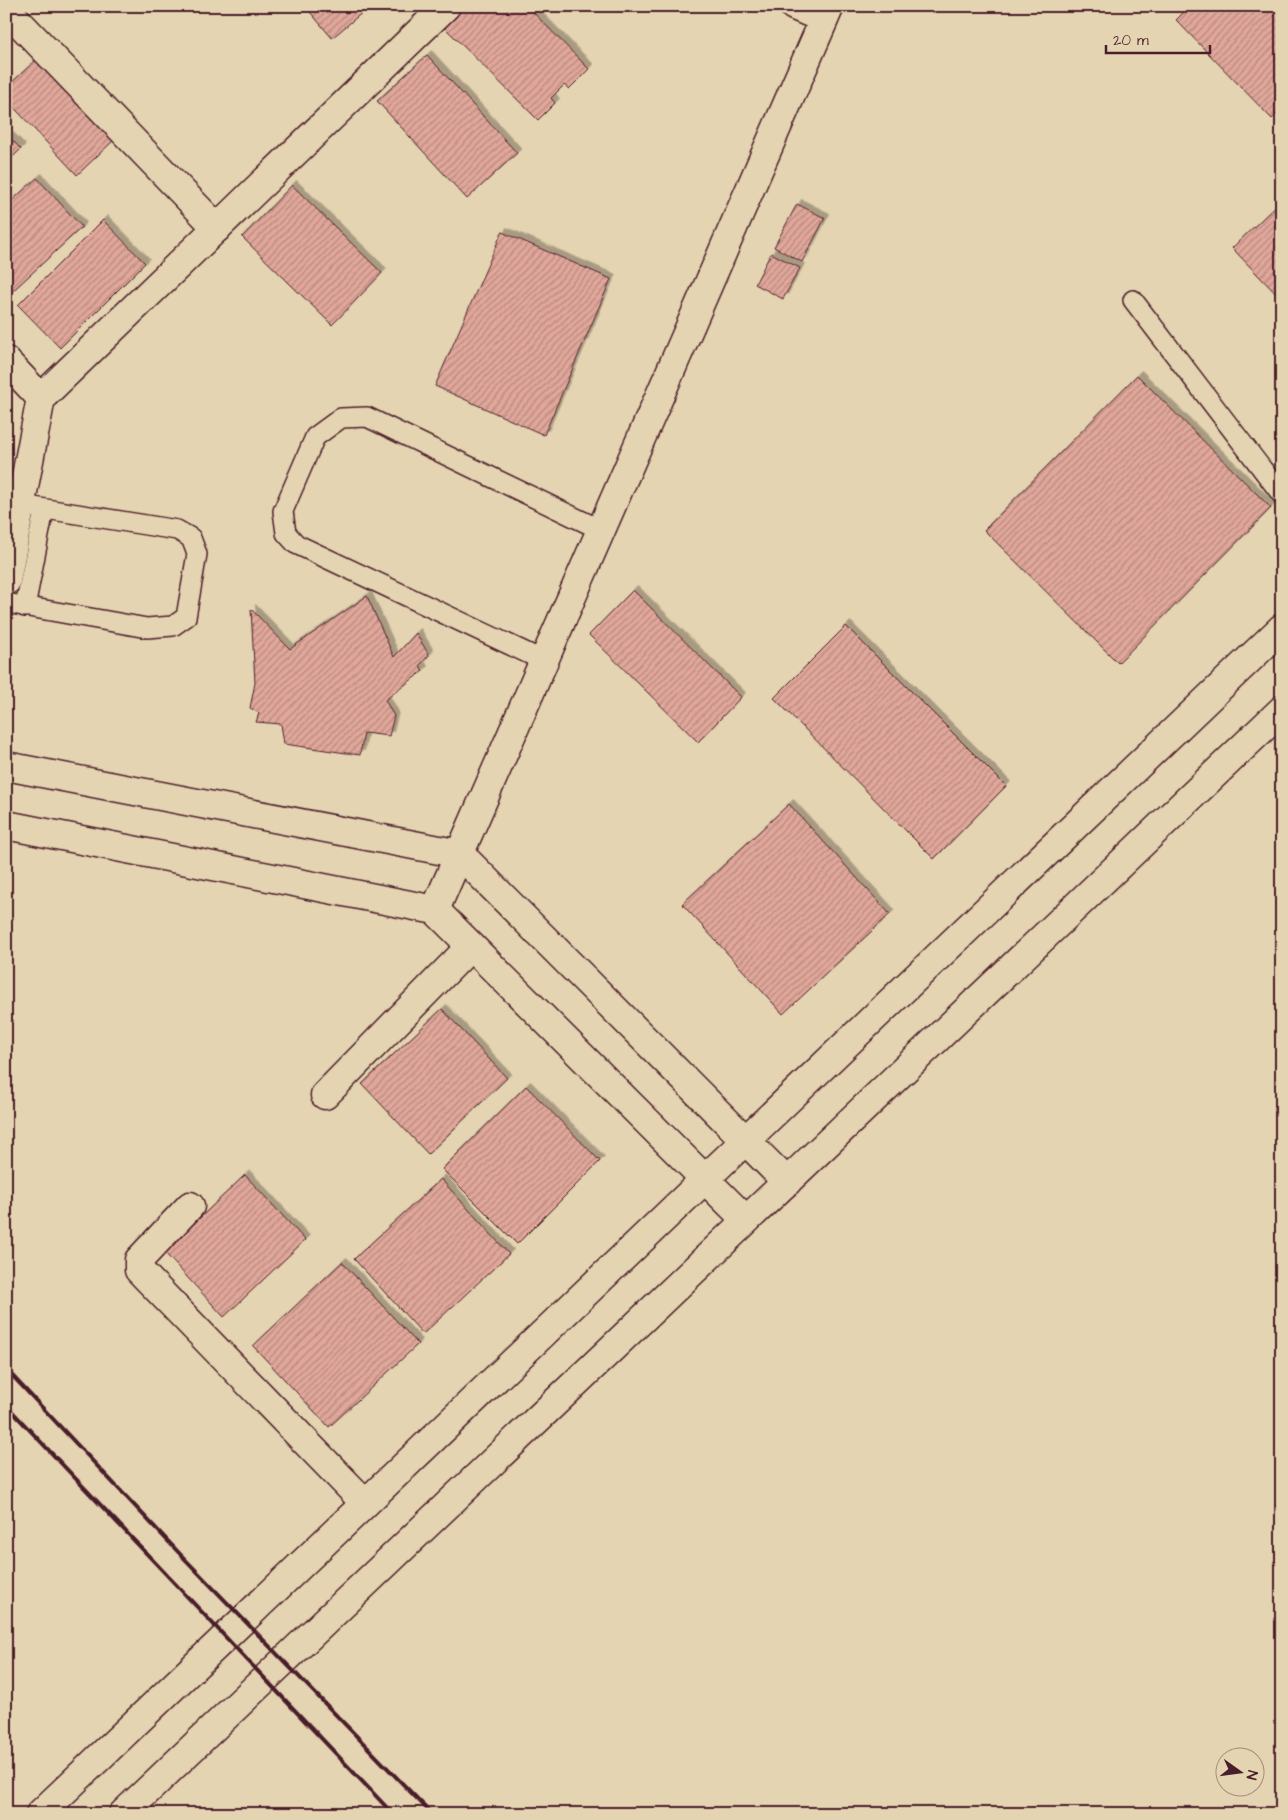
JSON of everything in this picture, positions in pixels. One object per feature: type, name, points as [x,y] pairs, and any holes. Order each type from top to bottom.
[{"type":"street","points":[[6,581],[32,507],[41,398],[446,6]]},
{"type":"street","points":[[436,910],[827,13],[794,6]]},
{"type":"street","points":[[6,10],[217,228]]},
{"type":"street","points":[[6,361],[41,398]]},
{"type":"street","points":[[40,1814],[1282,628]]},
{"type":"street","points":[[123,1814],[1282,710]]},
{"type":"street","points":[[6,766],[460,854],[787,1182]]},
{"type":"street","points":[[6,825],[436,910],[746,1220]]},
{"type":"street","points":[[325,1095],[471,946]]},
{"type":"street","points":[[190,1206],[139,1260],[139,1270],[365,1503]]},
{"type":"lane","points":[[1133,300],[1282,495]]},
{"type":"lane","points":[[544,661],[296,544],[286,533],[283,511],[316,437],[341,418],[367,417],[602,530]]},
{"type":"lane","points":[[6,603],[25,607],[147,628],[173,626],[186,617],[197,554],[191,538],[177,530],[32,507],[25,607]]},
{"type":"building","points":[[305,6],[370,6],[332,38]]},
{"type":"building","points":[[462,6],[527,6],[589,69],[569,89],[564,85],[551,98],[555,103],[538,120],[443,26]]},
{"type":"building","points":[[1190,6],[1282,6],[1282,109],[1272,119],[1176,20]]},
{"type":"building","points":[[41,55],[117,137],[77,175],[6,99],[6,88]]},
{"type":"building","points":[[427,55],[517,153],[467,199],[377,101]]},
{"type":"building","points":[[6,134],[21,149],[6,163]]},
{"type":"building","points":[[37,178],[82,227],[6,297],[6,206]]},
{"type":"building","points":[[292,185],[382,273],[332,325],[242,237]]},
{"type":"building","points":[[1282,200],[1282,300],[1232,248]]},
{"type":"building","points":[[797,204],[825,218],[802,262],[774,247]]},
{"type":"building","points":[[103,220],[145,263],[60,348],[18,305]]},
{"type":"building","points":[[502,232],[611,279],[544,435],[435,386]]},
{"type":"building","points":[[771,253],[800,268],[783,299],[755,284]]},
{"type":"building","points":[[1137,375],[1271,508],[1118,663],[984,530]]},
{"type":"building","points":[[633,590],[741,697],[698,742],[589,635]]},
{"type":"building","points":[[367,596],[394,657],[416,633],[429,655],[420,665],[423,671],[385,700],[394,716],[389,736],[364,733],[360,755],[284,744],[281,724],[256,722],[259,713],[250,708],[255,683],[251,609],[290,649]]},
{"type":"building","points":[[846,626],[1006,786],[934,859],[774,698]]},
{"type":"building","points":[[789,804],[890,914],[783,1014],[682,904]]},
{"type":"building","points":[[442,1009],[507,1078],[428,1154],[362,1084]]},
{"type":"building","points":[[526,1086],[600,1161],[517,1244],[442,1169]]},
{"type":"building","points":[[245,1175],[305,1240],[224,1317],[164,1252]]},
{"type":"building","points":[[441,1179],[509,1254],[423,1334],[354,1259]]},
{"type":"building","points":[[342,1262],[418,1344],[329,1427],[253,1346]]},
{"type":"railway","points":[[6,1369],[181,1555],[432,1814]]},
{"type":"railway","points":[[6,1405],[393,1814]]}]
